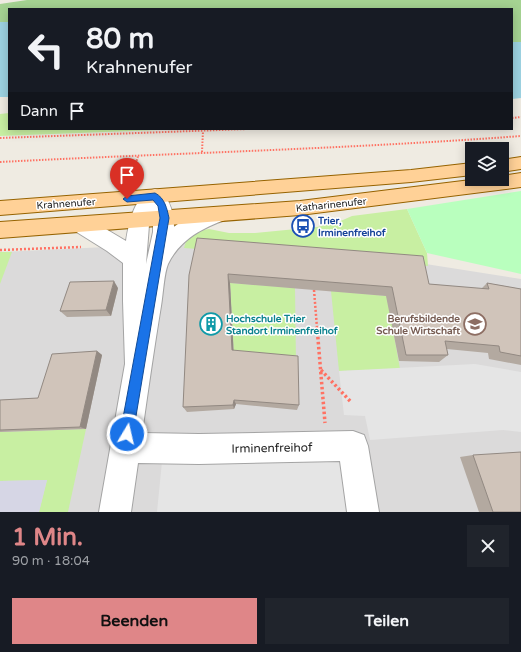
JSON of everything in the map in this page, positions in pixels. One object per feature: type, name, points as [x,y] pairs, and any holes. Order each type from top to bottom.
[{"type":"main road","points":[[509,165],[521,163]]},
{"type":"main road","name":"Katharinenufer","points":[[155,196],[411,176],[465,170]]},
{"type":"main road","name":"Katharinenufer","points":[[139,221],[300,208],[521,180]]},
{"type":"main road","name":"Krahnenufer","points":[[0,208],[155,196]]},
{"type":"main road","points":[[0,230],[139,221]]},
{"type":"street","points":[[115,512],[138,364],[158,261],[164,218],[162,206],[155,196],[146,204],[139,221],[134,259],[138,364]]},
{"type":"street","points":[[158,261],[174,238],[185,228],[202,220],[221,214]]},
{"type":"street","points":[[82,225],[116,245],[134,259]]},
{"type":"street","name":"Irminenfreihof","points":[[124,448],[199,449],[353,446],[363,512]]},
{"type":"path","points":[[0,138],[226,130]]},
{"type":"path","points":[[202,152],[203,131]]},
{"type":"path","points":[[0,162],[202,152],[415,144],[521,136]]},
{"type":"path","points":[[130,184],[138,156]]},
{"type":"path","points":[[0,250],[82,247]]},
{"type":"path","points":[[314,290],[327,446]]},
{"type":"path","points":[[321,369],[351,402]]},
{"type":"shaded area","points":[[191,243],[413,262],[521,279],[521,512],[0,512],[0,252]]},
{"type":"shaded area","points":[[475,364],[521,372],[521,432],[503,430],[370,440],[365,416],[344,415],[339,371]]},
{"type":"shaded area","points":[[345,454],[354,512],[157,512],[162,462]]},
{"type":"shaded area","points":[[47,480],[39,512],[0,512],[0,481]]},
{"type":"green space","points":[[27,0],[521,0],[521,42],[513,42],[513,8],[8,8],[8,22],[0,22],[0,4]]},
{"type":"green space","points":[[8,113],[8,130],[158,130],[0,136],[0,114]]},
{"type":"green space","points":[[521,191],[521,274],[427,253],[407,209]]},
{"type":"green space","points":[[407,209],[427,253],[428,266],[184,248],[187,238],[193,232],[209,229],[229,233],[255,233],[317,227],[336,223],[352,216]]},
{"type":"green space","points":[[0,252],[12,252],[0,284]]},
{"type":"green space","points":[[230,283],[295,288],[296,363],[234,357]]},
{"type":"green space","points":[[331,291],[387,296],[400,369],[339,371]]},
{"type":"green space","points":[[86,429],[68,512],[39,512],[47,480],[0,481],[0,432]]},
{"type":"water","points":[[0,22],[8,22],[8,97],[0,97]]},
{"type":"water","points":[[513,42],[521,42],[521,98],[513,99]]},
{"type":"building","name":"Hochschule Trier Standort Irminenfreihof","points":[[197,238],[423,256],[429,284],[489,289],[487,283],[521,289],[521,356],[500,352],[499,346],[445,341],[448,355],[406,355],[392,287],[228,274],[232,350],[298,356],[299,405],[234,400],[233,405],[183,407],[189,275]]},
{"type":"building","points":[[114,281],[106,310],[60,311],[70,282]]},
{"type":"building","points":[[97,351],[80,427],[0,430],[0,400],[38,398],[52,354]]},
{"type":"building","points":[[521,452],[521,512],[493,512],[473,455]]},
{"type":"place","name":"Trier, Irminenfreihof","points":[[303,226]]},
{"type":"place","name":"Hochschule Trier Standort Irminenfreihof","points":[[211,324]]},
{"type":"place","name":"Berufsbildende Schule Wirtschaft","points":[[475,324]]},
{"type":"route","points":[[127,199],[155,196],[162,206],[164,218],[127,434]]}]
